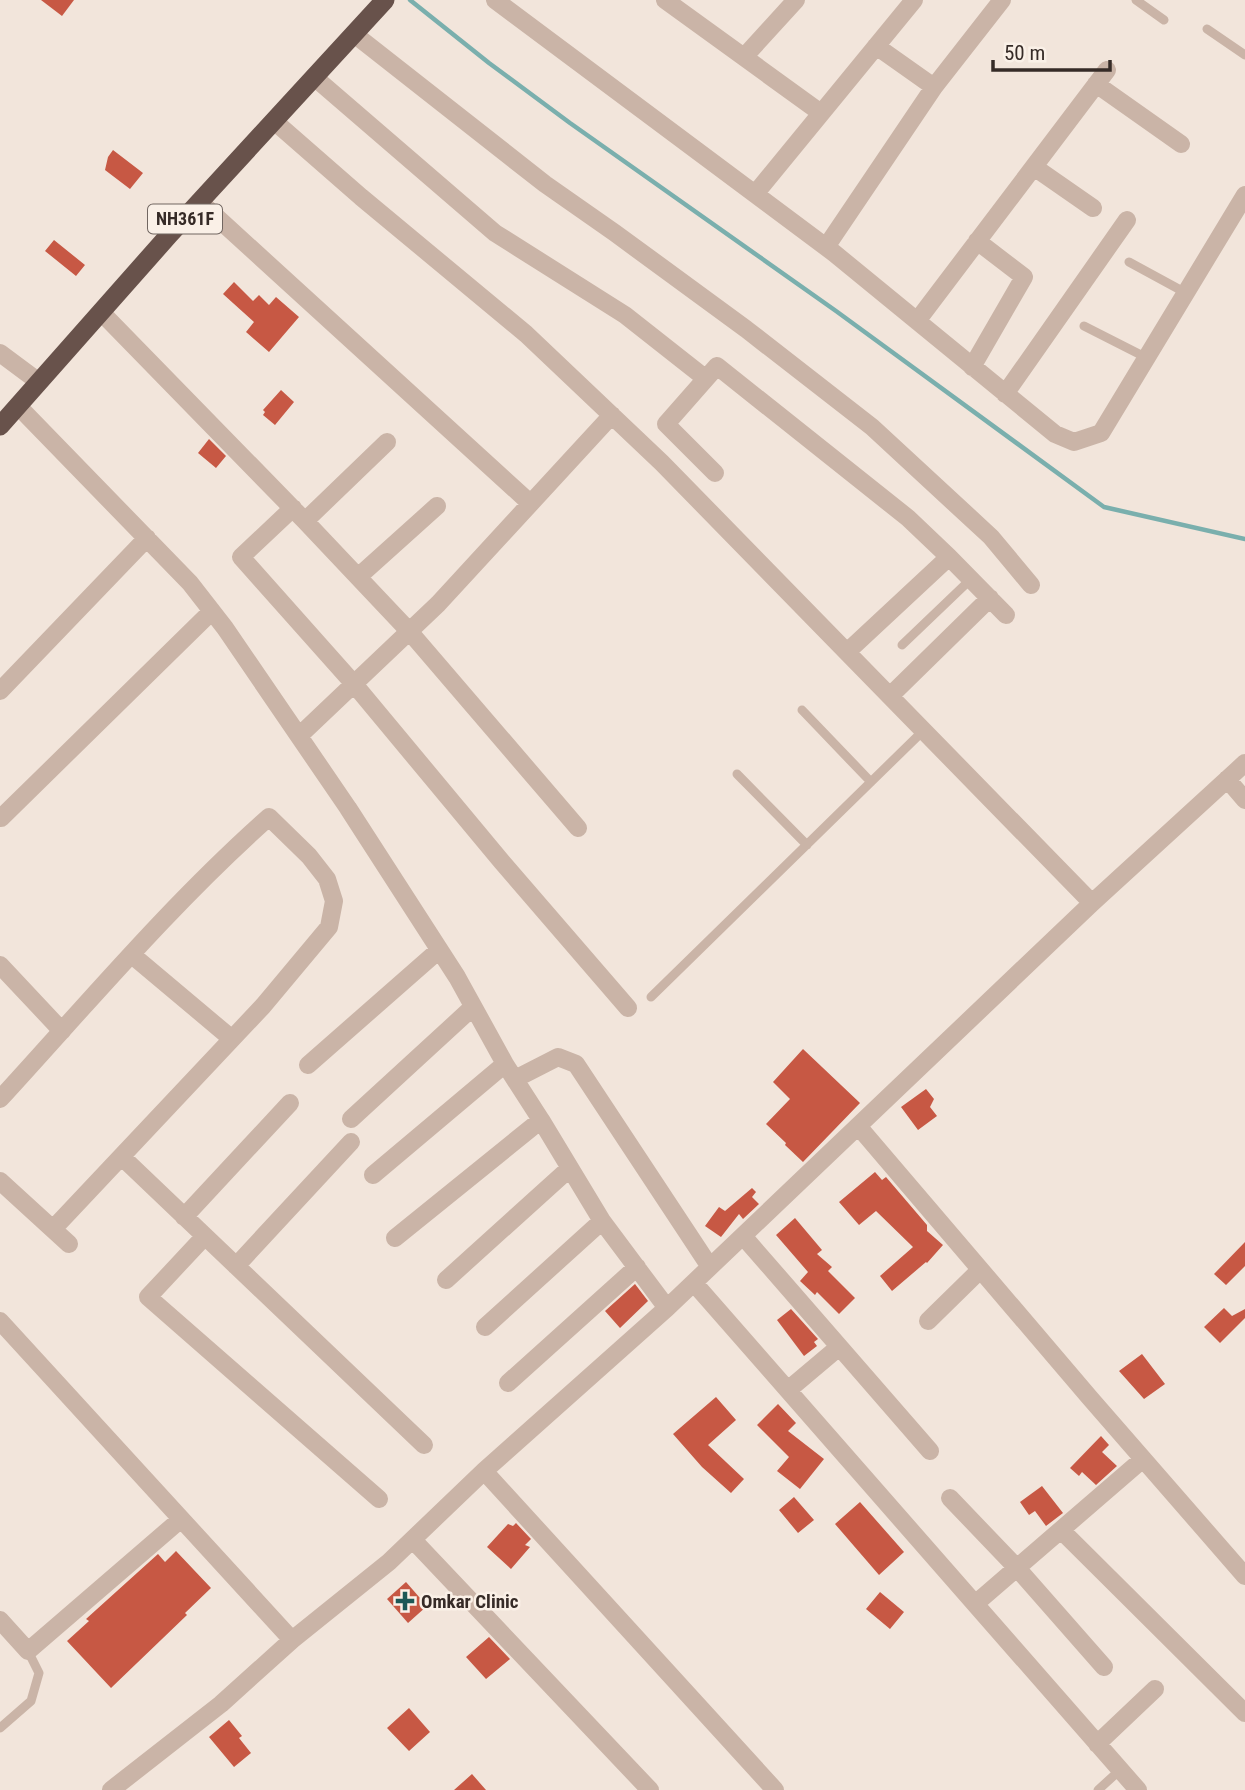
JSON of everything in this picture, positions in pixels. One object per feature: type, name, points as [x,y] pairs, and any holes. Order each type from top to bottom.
[{"type":"highway","name":"NH361F","points":[[0,426],[378,7]]},
{"type":"street","points":[[495,0],[826,247],[1055,434],[1074,442],[1101,433],[1245,195]]},
{"type":"street","points":[[665,0],[821,113]]},
{"type":"street","points":[[744,57],[796,0]]},
{"type":"street","points":[[755,194],[914,0]]},
{"type":"street","points":[[826,247],[934,87],[1002,0]]},
{"type":"street","points":[[354,33],[545,184],[746,329],[872,427],[991,537],[1031,585]]},
{"type":"street","points":[[876,46],[934,87]]},
{"type":"street","points":[[314,77],[495,233],[625,315],[705,378]]},
{"type":"street","points":[[917,321],[1102,77],[1181,144]]},
{"type":"street","points":[[274,121],[361,197],[527,334],[612,415],[1092,903]]},
{"type":"street","points":[[1034,167],[1093,208]]},
{"type":"street","points":[[200,202],[530,503]]},
{"type":"street","points":[[1005,394],[1127,220]]},
{"type":"street","points":[[972,367],[1024,276],[977,241]]},
{"type":"street","points":[[101,312],[299,514],[409,631],[578,828]]},
{"type":"street","points":[[0,353],[39,382]]},
{"type":"street","points":[[715,473],[666,425],[717,366],[908,517],[1006,615]]},
{"type":"street","points":[[18,405],[190,583],[212,611],[348,808],[457,977],[510,1072],[603,1221],[667,1308]]},
{"type":"street","points":[[299,736],[438,604],[612,415]]},
{"type":"street","points":[[387,442],[299,514],[241,557],[354,684],[628,1008]]},
{"type":"street","points":[[358,577],[437,506]]},
{"type":"street","points":[[0,691],[146,538]]},
{"type":"street","points":[[847,652],[949,557]]},
{"type":"street","points":[[890,696],[990,598]]},
{"type":"street","points":[[1,818],[212,611]]},
{"type":"street","points":[[111,1790],[221,1704],[292,1640],[389,1562],[484,1471],[694,1283],[1092,903],[1245,763]]},
{"type":"street","points":[[1227,779],[1245,800]]},
{"type":"street","points":[[0,1099],[132,955],[242,841],[269,817],[309,856],[327,880],[334,901],[330,927],[232,1039],[53,1229]]},
{"type":"street","points":[[308,1065],[439,950]]},
{"type":"street","points":[[132,955],[232,1039]]},
{"type":"street","points":[[0,965],[62,1031]]},
{"type":"street","points":[[351,1119],[473,1007]]},
{"type":"street","points":[[373,1175],[510,1072],[558,1057],[576,1064],[710,1267]]},
{"type":"street","points":[[184,1217],[290,1103]]},
{"type":"street","points":[[395,1238],[541,1120]]},
{"type":"street","points":[[858,1126],[1245,1576]]},
{"type":"street","points":[[236,1266],[351,1142]]},
{"type":"street","points":[[122,1157],[424,1445]]},
{"type":"street","points":[[446,1280],[570,1168]]},
{"type":"street","points":[[0,1181],[69,1244]]},
{"type":"street","points":[[485,1327],[603,1221]]},
{"type":"street","points":[[205,1236],[148,1297],[379,1499]]},
{"type":"street","points":[[743,1236],[930,1451]]},
{"type":"street","points":[[509,1383],[637,1267]]},
{"type":"street","points":[[928,1321],[980,1270]]},
{"type":"street","points":[[694,1283],[1138,1790]]},
{"type":"street","points":[[0,1321],[292,1640]]},
{"type":"street","points":[[788,1390],[839,1347]]},
{"type":"street","points":[[975,1605],[1143,1460]]},
{"type":"street","points":[[484,1471],[775,1790]]},
{"type":"street","points":[[950,1498],[1017,1568],[1104,1667]]},
{"type":"street","points":[[0,1620],[28,1651],[180,1520]]},
{"type":"street","points":[[1061,1530],[1245,1713]]},
{"type":"street","points":[[413,1540],[650,1790]]},
{"type":"street","points":[[1097,1744],[1155,1689]]},
{"type":"lane","points":[[1136,0],[1164,20]]},
{"type":"lane","points":[[1207,29],[1245,55]]},
{"type":"lane","points":[[1129,262],[1186,293]]},
{"type":"lane","points":[[1084,326],[1147,358]]},
{"type":"lane","points":[[902,645],[971,579]]},
{"type":"lane","points":[[802,710],[871,782]]},
{"type":"lane","points":[[651,997],[923,731]]},
{"type":"lane","points":[[737,774],[807,845]]},
{"type":"lane","points":[[0,1728],[31,1701],[39,1673],[28,1651]]},
{"type":"lane","points":[[1098,1790],[1120,1770]]},
{"type":"building","points":[[41,0],[74,0],[62,16]]},
{"type":"building","points":[[113,150],[143,173],[130,189],[105,170]]},
{"type":"building","points":[[54,240],[85,265],[76,276],[45,251]]},
{"type":"building","points":[[234,282],[253,301],[259,295],[269,305],[276,297],[299,317],[269,352],[246,332],[254,322],[223,294]]},
{"type":"building","points":[[281,390],[294,402],[275,425],[263,415],[263,410]]},
{"type":"building","points":[[209,439],[226,456],[216,468],[198,453]]},
{"type":"building","points":[[803,1049],[860,1103],[803,1162],[766,1124],[790,1099],[773,1082]]},
{"type":"building","points":[[926,1089],[934,1099],[930,1107],[937,1116],[918,1130],[901,1107]]},
{"type":"building","points":[[875,1172],[882,1180],[886,1177],[927,1225],[927,1231],[943,1245],[927,1263],[892,1291],[880,1276],[913,1247],[876,1211],[859,1225],[839,1202]]},
{"type":"building","points":[[752,1188],[756,1192],[752,1197],[759,1204],[743,1219],[739,1214],[721,1237],[705,1226],[719,1207],[725,1211]]},
{"type":"building","points":[[795,1218],[822,1250],[817,1254],[832,1267],[828,1271],[855,1298],[839,1314],[817,1292],[815,1295],[800,1281],[808,1272],[776,1235]]},
{"type":"building","points":[[1245,1242],[1245,1266],[1226,1285],[1214,1274]]},
{"type":"building","points":[[635,1284],[648,1301],[620,1328],[605,1311]]},
{"type":"building","points":[[1224,1308],[1232,1316],[1245,1309],[1245,1318],[1220,1343],[1204,1327]]},
{"type":"building","points":[[791,1309],[818,1339],[814,1342],[817,1346],[804,1356],[777,1320]]},
{"type":"building","points":[[1142,1354],[1165,1384],[1144,1399],[1119,1371]]},
{"type":"building","points":[[716,1397],[736,1420],[708,1445],[744,1479],[731,1493],[702,1467],[673,1434]]},
{"type":"building","points":[[778,1404],[796,1423],[788,1431],[824,1459],[800,1489],[777,1471],[789,1457],[757,1425]]},
{"type":"building","points":[[1101,1436],[1109,1445],[1102,1452],[1117,1466],[1096,1485],[1082,1472],[1079,1476],[1070,1468]]},
{"type":"building","points":[[1042,1486],[1063,1513],[1046,1526],[1035,1511],[1029,1515],[1020,1502]]},
{"type":"building","points":[[794,1497],[814,1520],[798,1533],[779,1510]]},
{"type":"building","points":[[860,1502],[904,1552],[879,1575],[835,1524]]},
{"type":"building","points":[[516,1523],[531,1539],[525,1545],[530,1547],[511,1569],[487,1547],[508,1524],[513,1526]]},
{"type":"building","points":[[176,1551],[211,1588],[185,1613],[187,1615],[111,1688],[67,1641],[89,1621],[86,1619],[158,1554],[165,1562]]},
{"type":"building","points":[[406,1582],[427,1606],[408,1623],[387,1599]]},
{"type":"building","points":[[880,1592],[904,1612],[890,1629],[866,1609]]},
{"type":"building","points":[[489,1637],[510,1659],[486,1679],[466,1657]]},
{"type":"building","points":[[409,1708],[430,1732],[409,1751],[387,1728]]},
{"type":"building","points":[[229,1720],[251,1753],[234,1767],[209,1737]]},
{"type":"building","points":[[472,1774],[486,1790],[454,1790]]},
{"type":"waterway","points":[[410,0],[570,123],[836,311],[1104,507],[1245,539]]},
{"type":"place","name":"Omkar Clinic","points":[[405,1601]]}]
